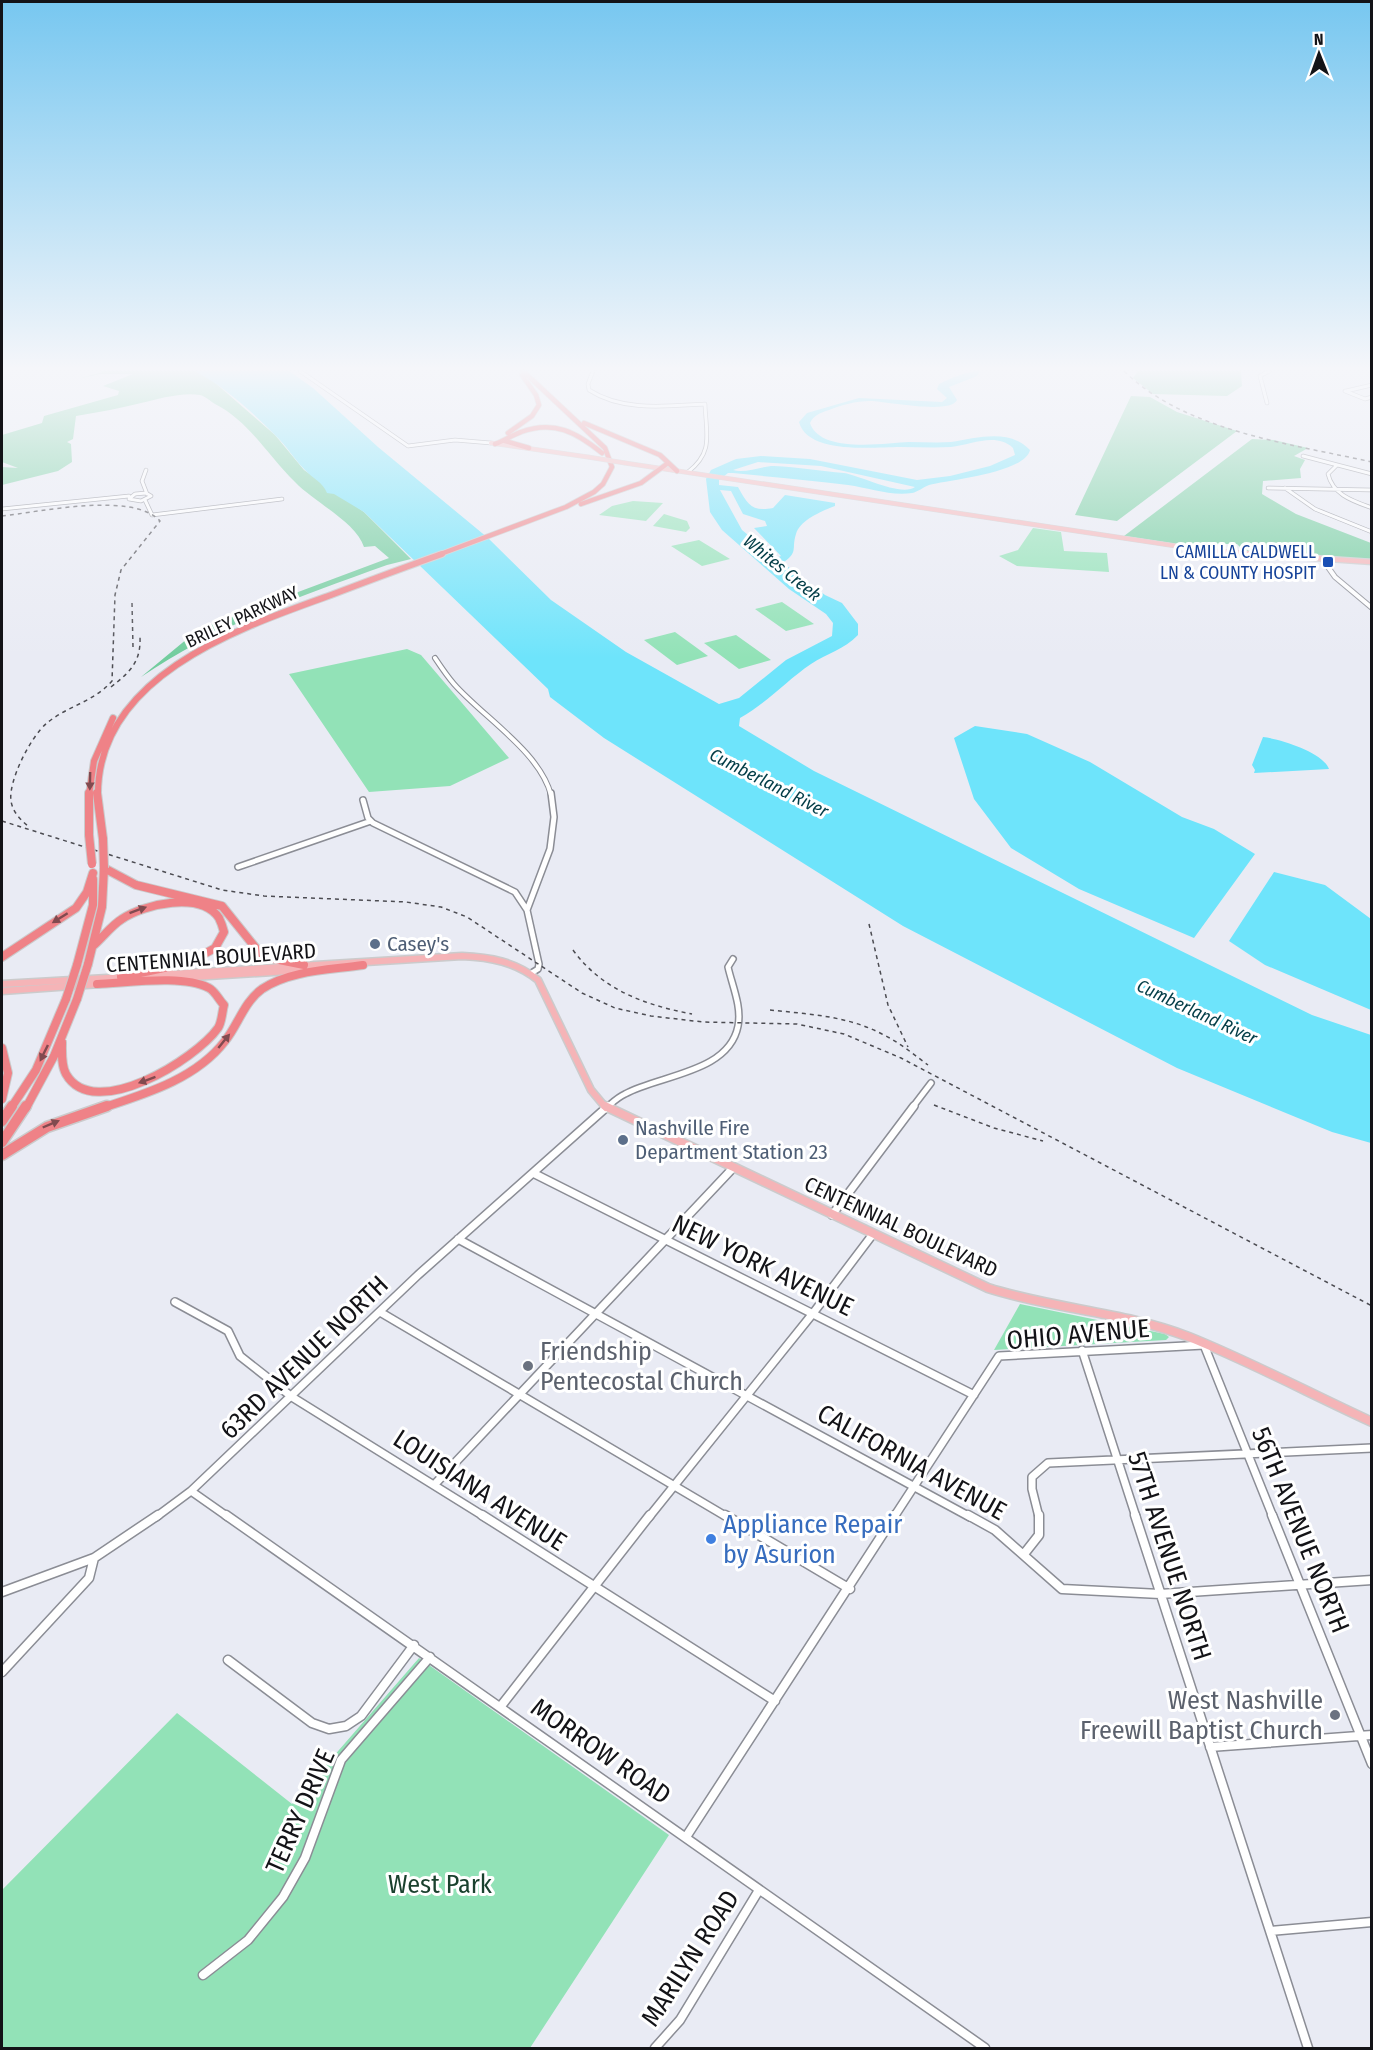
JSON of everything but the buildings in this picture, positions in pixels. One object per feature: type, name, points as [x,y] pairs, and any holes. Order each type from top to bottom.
[{"type":"highway","name":"BRILEY PARKWAY","points":[[2,1121],[36,1070],[66,999],[77,965],[93,905],[89,835],[89,772],[94,753],[113,718],[146,684],[194,651],[231,631],[566,504],[593,488],[606,467]]},
{"type":"highway","name":"BRILEY PARKWAY","points":[[531,519],[550,514],[594,492],[609,476],[612,467]]},
{"type":"highway","points":[[550,514],[630,488],[665,467]]},
{"type":"highway","points":[[672,467],[677,471]]},
{"type":"highway","points":[[654,475],[687,472]]},
{"type":"highway","name":"BRILEY PARKWAY","points":[[2,1142],[43,1082],[62,1042],[94,945],[102,907],[104,868],[103,839],[98,813],[98,777],[102,754],[120,718],[152,684],[177,665],[221,640],[399,568]]},
{"type":"highway","points":[[2,956],[76,908],[87,892],[92,868]]},
{"type":"highway","points":[[104,868],[136,885],[222,906],[259,952],[269,958],[304,965]]},
{"type":"highway","points":[[94,945],[119,918],[155,904],[193,903],[213,910],[224,923],[221,938],[202,956],[173,968],[121,977]]},
{"type":"highway","points":[[2,1155],[16,1142],[55,1122],[151,1092],[195,1069],[227,1038],[247,1002],[270,984],[301,975],[363,965]]},
{"type":"highway","points":[[62,1042],[62,1064],[67,1076],[75,1086],[94,1090],[122,1088],[160,1076],[190,1058],[211,1037],[221,1019],[222,1003],[219,996],[200,985],[98,984]]},
{"type":"highway","points":[[2,1048],[8,1073],[2,1099]]},
{"type":"main road","points":[[648,467],[1203,550],[1371,562]]},
{"type":"main road","name":"CENTENNIAL BOULEVARD","points":[[2,984],[423,958],[476,956],[509,964],[530,974],[540,985],[591,1090],[606,1108],[832,1215],[1013,1297],[1161,1328],[1204,1345],[1371,1422]]},
{"type":"main road","name":"CENTENNIAL BOULEVARD","points":[[2,991],[363,965],[423,958]]},
{"type":"street","points":[[687,472],[694,467]]},
{"type":"street","points":[[1335,467],[1328,474],[1333,488],[1350,499],[1371,508]]},
{"type":"street","points":[[1343,467],[1371,474]]},
{"type":"street","points":[[136,501],[145,500],[150,496],[141,481],[146,470]]},
{"type":"street","points":[[138,494],[143,487]]},
{"type":"street","points":[[1268,488],[1371,490]]},
{"type":"street","points":[[1285,488],[1315,509],[1371,532]]},
{"type":"street","points":[[2,511],[129,498],[138,494],[147,494]]},
{"type":"street","points":[[129,498],[146,506]]},
{"type":"street","points":[[145,500],[152,515],[282,499]]},
{"type":"street","points":[[1323,560],[1335,577],[1371,608]]},
{"type":"street","points":[[435,658],[454,684],[521,748],[548,783],[554,809],[550,849],[527,910]]},
{"type":"street","points":[[363,800],[371,822],[515,892],[527,910],[539,964],[538,969],[530,974]]},
{"type":"street","points":[[238,867],[371,822]]},
{"type":"street","name":"63RD AVENUE NORTH","points":[[2,1592],[94,1558],[122,1541],[190,1491],[458,1239],[606,1108],[624,1094],[699,1066],[729,1048],[735,1037],[738,1022],[728,967],[733,959]]},
{"type":"street","points":[[832,1215],[931,1083]]},
{"type":"street","points":[[435,1484],[732,1168]]},
{"type":"street","name":"NEW YORK AVENUE","points":[[533,1173],[814,1312],[974,1395]]},
{"type":"street","points":[[501,1706],[592,1587],[814,1312],[873,1234]]},
{"type":"street","name":"CALIFORNIA AVENUE","points":[[458,1239],[995,1530],[1062,1589],[1160,1594],[1371,1580]]},
{"type":"street","name":"LOUISIANA AVENUE","points":[[175,1302],[228,1331],[240,1356],[292,1397],[435,1484],[592,1587],[776,1701]]},
{"type":"street","points":[[380,1312],[676,1484],[850,1589]]},
{"type":"street","name":"OHIO AVENUE","points":[[974,1395],[999,1356],[1204,1345]]},
{"type":"street","name":"56TH AVENUE NORTH","points":[[1204,1345],[1371,1764]]},
{"type":"street","name":"57TH AVENUE NORTH","points":[[1082,1350],[1308,2049]]},
{"type":"street","points":[[686,1837],[850,1589],[974,1395]]},
{"type":"street","points":[[1024,1554],[1037,1543],[1042,1532],[1031,1484],[1036,1471],[1048,1463],[1371,1448]]},
{"type":"street","name":"MORROW ROAD","points":[[190,1491],[501,1706],[985,2049]]},
{"type":"street","points":[[2,1672],[89,1578],[94,1558]]},
{"type":"street","name":"TERRY DRIVE","points":[[228,1660],[312,1723],[329,1729],[346,1726],[362,1716],[414,1645]]},
{"type":"street","name":"TERRY DRIVE","points":[[203,1975],[248,1940],[283,1897],[305,1858],[341,1760],[430,1657]]},
{"type":"street","points":[[1210,1747],[1371,1735]]},
{"type":"street","name":"MARILYN ROAD","points":[[655,2049],[680,2020],[759,1890]]},
{"type":"street","points":[[1270,1931],[1371,1922]]},
{"type":"green space","points":[[2,467],[18,468],[14,467],[65,467],[58,471],[2,485]]},
{"type":"green space","points":[[280,467],[301,467],[364,512],[411,559],[387,565],[260,613],[199,642],[141,677],[199,629],[389,558],[375,546],[364,547],[353,529],[303,490]]},
{"type":"green space","points":[[1098,467],[1189,467],[1117,521],[1075,515]]},
{"type":"green space","points":[[1215,467],[1301,467],[1301,478],[1263,481],[1262,494],[1296,514],[1371,543],[1371,559],[1246,553],[1237,544],[1218,544],[1204,548],[1124,536]]},
{"type":"green space","points":[[633,501],[663,503],[646,521],[599,515],[612,506]]},
{"type":"green space","points":[[664,514],[687,521],[690,528],[686,532],[653,526]]},
{"type":"green space","points":[[1033,528],[1061,532],[1064,551],[1107,553],[1109,572],[1017,566],[999,556],[1018,550]]},
{"type":"green space","points":[[699,540],[730,559],[702,566],[671,546]]},
{"type":"green space","points":[[782,602],[814,624],[786,631],[755,609]]},
{"type":"green space","points":[[675,632],[708,656],[677,665],[644,640]]},
{"type":"green space","points":[[736,635],[771,660],[739,669],[704,643]]},
{"type":"green space","points":[[407,649],[421,655],[509,758],[450,786],[369,792],[289,674]]},
{"type":"green space","points":[[1020,1304],[1165,1334],[1169,1337],[1166,1340],[994,1350]]},
{"type":"green space","name":"West Park","points":[[419,1658],[669,1835],[530,2048],[2,2048],[2,1890],[177,1713],[292,1804]]},
{"type":"water","points":[[302,467],[402,467],[488,538],[551,600],[626,652],[719,704],[739,698],[786,660],[832,636],[833,623],[826,614],[789,589],[722,530],[710,512],[706,479],[711,470],[719,467],[743,467],[733,470],[738,471],[766,467],[792,467],[844,473],[891,488],[909,489],[915,487],[824,467],[849,467],[917,480],[950,476],[987,467],[1009,467],[985,474],[929,485],[904,494],[834,483],[733,473],[728,473],[719,480],[719,485],[738,487],[751,506],[760,509],[773,508],[785,495],[835,503],[835,506],[802,524],[796,534],[793,553],[783,563],[825,595],[842,603],[858,624],[858,635],[853,640],[802,671],[759,706],[740,718],[739,726],[814,771],[1312,1015],[1371,1035],[1371,1143],[1332,1132],[1177,1068],[903,926],[604,738],[550,697],[548,689],[364,512],[334,494],[327,493],[323,486]],"holes":[[[720,490],[731,491],[743,514],[765,521],[767,526],[754,528],[781,556],[776,558],[742,530]]]},
{"type":"water","points":[[975,726],[1027,734],[1090,762],[1182,817],[1214,829],[1255,854],[1194,938],[1079,889],[1011,848],[974,799],[954,738]]},
{"type":"water","points":[[1263,737],[1280,740],[1310,752],[1319,757],[1329,769],[1254,773],[1252,765]]},
{"type":"water","points":[[1274,872],[1325,885],[1371,919],[1371,1010],[1265,965],[1229,941]]},
{"type":"railway","points":[[2,516],[61,508],[108,505],[147,512],[160,521],[121,570],[115,595],[112,681],[97,694],[47,723],[34,738],[22,759],[13,782],[11,801],[15,813],[29,827]]},
{"type":"railway","points":[[132,603],[133,647]]},
{"type":"railway","points":[[111,687],[133,666],[139,653],[140,637]]},
{"type":"railway","points":[[2,821],[222,890],[264,896],[406,902],[441,907],[467,917],[582,993],[615,1008],[651,1016],[703,1022],[797,1024],[844,1034],[901,1058],[1372,1306]]},
{"type":"railway","points":[[869,924],[888,1005],[908,1047]]},
{"type":"railway","points":[[573,950],[597,976],[626,994],[658,1006],[692,1014]]},
{"type":"railway","points":[[770,1010],[856,1023],[888,1037],[928,1065]]},
{"type":"railway","points":[[934,1105],[994,1128],[1043,1141]]},
{"type":"place","name":"CAMILLA CALDWELL LN & COUNTY HOSPIT","points":[[1328,562]]},
{"type":"place","name":"Casey's","points":[[375,944]]},
{"type":"place","name":"Nashville Fire Department Station 23","points":[[623,1140]]},
{"type":"place","name":"Friendship Pentecostal Church","points":[[528,1366]]},
{"type":"place","name":"Appliance Repair by Asurion","points":[[711,1539]]},
{"type":"place","name":"West Nashville Freewill Baptist Church","points":[[1335,1715]]},
{"type":"water label","name":"Whites Creek","points":[[782,568]]},
{"type":"water label","name":"Cumberland River","points":[[769,783]]},
{"type":"water label","name":"Cumberland River","points":[[1197,1012]]}]
